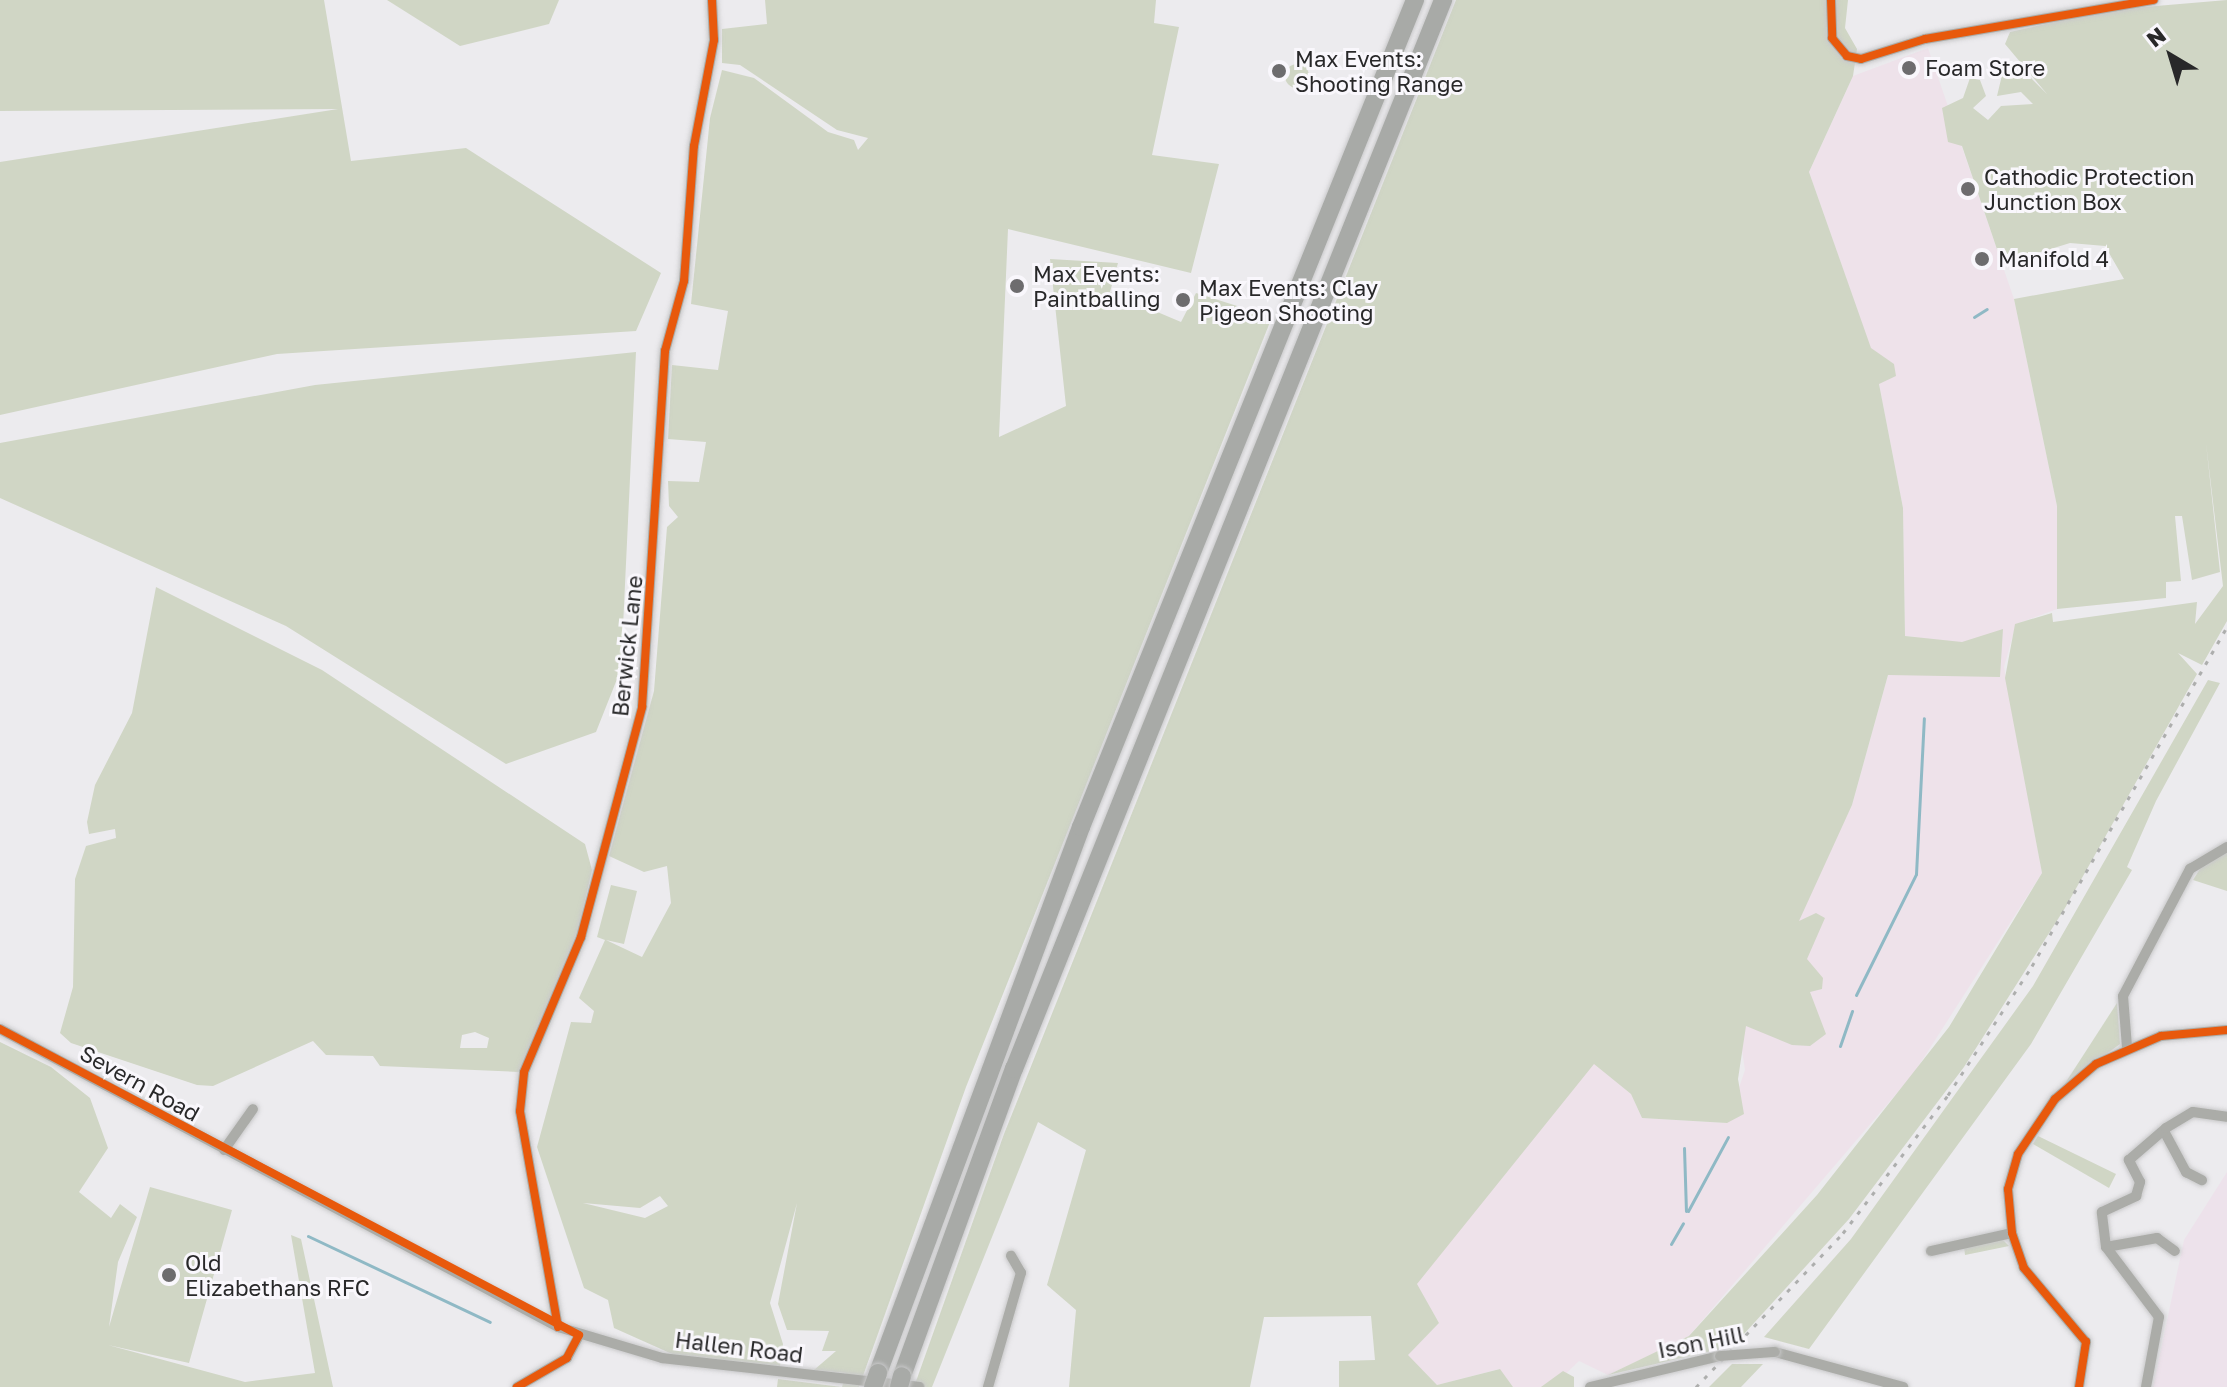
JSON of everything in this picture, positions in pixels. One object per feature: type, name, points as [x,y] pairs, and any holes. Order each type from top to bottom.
[{"type":"highway","points":[[876,1380],[1081,827],[1415,0]]},
{"type":"highway","points":[[900,1382],[1014,1069],[1443,0]]},
{"type":"street","name":"Berwick Lane","points":[[558,1327],[520,1111],[524,1072],[581,937],[642,707],[665,351],[684,281],[694,146],[714,40],[712,0]]},
{"type":"street","points":[[1831,0],[1832,38],[1847,56],[1861,59],[1925,39],[2111,3],[2154,0]]},
{"type":"street","points":[[2127,1047],[2123,996],[2190,869],[2227,847]]},
{"type":"street","name":"Severn Road","points":[[0,1029],[558,1327]]},
{"type":"street","points":[[2079,1387],[2086,1342],[2024,1268],[2012,1233],[2008,1189],[2031,1131],[2075,1080],[2127,1047],[2227,1030]]},
{"type":"street","points":[[224,1150],[253,1109]]},
{"type":"street","points":[[2146,1387],[2159,1317],[2106,1247],[2102,1212],[2136,1196],[2140,1182],[2129,1160],[2164,1131],[2193,1112],[2227,1117]]},
{"type":"street","points":[[2164,1131],[2186,1172],[2202,1180]]},
{"type":"street","points":[[1931,1251],[2012,1233]]},
{"type":"street","points":[[2106,1247],[2157,1238],[2175,1251]]},
{"type":"street","points":[[988,1387],[1021,1273],[1011,1256]]},
{"type":"street","name":"Hallen Road","points":[[558,1327],[662,1358],[919,1387]]},
{"type":"street","points":[[517,1387],[567,1358],[579,1335]]},
{"type":"street","name":"Ison Hill","points":[[1590,1387],[1720,1356],[1775,1352],[1866,1371],[1903,1387]]},
{"type":"shaded area","points":[[1928,48],[2014,299],[2057,506],[2057,609],[2016,624],[2004,667],[2042,873],[1914,1073],[1688,1337],[1608,1375],[1579,1361],[1552,1387],[1513,1387],[1499,1369],[1437,1385],[1407,1355],[1439,1323],[1416,1284],[1594,1063],[1631,1094],[1642,1118],[1727,1123],[1745,1070],[1740,1036],[1852,805],[1888,675],[1916,637],[1905,636],[1903,508],[1874,358],[1809,172],[1853,76]]},
{"type":"shaded area","points":[[2227,1172],[2227,1387],[2153,1387],[2184,1240]]},
{"type":"green space","points":[[0,0],[324,0],[351,161],[466,148],[661,273],[636,331],[277,354],[0,415],[0,162],[338,109],[0,111]]},
{"type":"green space","points":[[387,0],[559,0],[549,24],[460,46]]},
{"type":"green space","points":[[765,0],[1156,0],[1154,23],[1179,27],[1152,155],[1219,164],[1191,273],[1008,229],[999,437],[1066,406],[1050,259],[1118,263],[1110,292],[1181,322],[1196,293],[1272,317],[966,1087],[859,1387],[842,1387],[846,1373],[814,1370],[836,1351],[822,1351],[829,1331],[787,1330],[778,1304],[797,1203],[770,1303],[783,1344],[780,1366],[672,1354],[614,1328],[608,1300],[584,1288],[537,1147],[571,1022],[591,1023],[594,1011],[579,998],[605,940],[597,937],[611,885],[637,891],[624,944],[606,940],[642,957],[671,903],[667,866],[644,872],[609,856],[654,691],[667,527],[678,517],[669,506],[668,481],[699,482],[706,442],[668,439],[672,365],[718,370],[728,311],[691,304],[710,118],[722,70],[754,78],[828,132],[854,140],[858,150],[868,138],[837,130],[740,65],[722,63],[722,29],[767,24]],"holes":[[[660,1196],[668,1206],[645,1218],[583,1203],[640,1208]]]},
{"type":"green space","points":[[1456,0],[1848,0],[1845,28],[1857,49],[1853,76],[1809,172],[1871,348],[1894,364],[1896,376],[1879,384],[1903,508],[1905,636],[1962,642],[2003,629],[2000,677],[1888,675],[1852,805],[1799,921],[1816,913],[1825,918],[1807,959],[1823,978],[1822,989],[1810,992],[1826,1034],[1810,1046],[1792,1045],[1746,1026],[1738,1079],[1744,1114],[1727,1123],[1642,1118],[1631,1094],[1594,1064],[1417,1284],[1439,1323],[1408,1355],[1437,1385],[1500,1369],[1513,1387],[1339,1387],[1339,1361],[1375,1360],[1371,1316],[1264,1317],[1250,1387],[1069,1387],[1076,1310],[1047,1285],[1086,1150],[1038,1122],[932,1387],[914,1387],[1004,1134]]},
{"type":"green space","points":[[2227,0],[2227,621],[2202,665],[2178,653],[2197,674],[2065,908],[1964,1067],[1849,1219],[1733,1346],[1608,1375],[1689,1336],[1817,1195],[1949,1027],[2042,873],[2005,678],[2015,624],[2052,613],[2053,622],[2197,602],[2195,624],[2223,586],[2206,443],[2220,572],[2192,580],[2182,516],[2175,516],[2181,581],[2166,582],[2166,598],[2057,609],[2057,506],[2014,299],[2124,279],[2105,246],[2070,243],[2002,264],[1962,146],[1948,142],[1942,108],[1963,98],[1970,78],[1980,80],[1986,96],[1973,108],[1988,120],[2001,106],[2033,104],[2021,92],[1997,96],[2003,71],[2026,73],[2047,94],[2005,44],[2010,32],[2109,10]]},
{"type":"green space","points":[[1297,64],[1306,67],[1309,76],[1306,85],[1297,88],[1288,85],[1285,76],[1288,67]]},
{"type":"green space","points":[[636,352],[621,669],[596,732],[506,764],[286,626],[0,498],[0,443],[315,385]]},
{"type":"green space","points":[[156,587],[322,670],[585,844],[592,870],[576,940],[519,1072],[380,1066],[373,1056],[326,1055],[313,1041],[213,1086],[197,1085],[71,1043],[60,1033],[73,987],[75,879],[86,846],[116,838],[115,829],[89,834],[87,822],[95,785],[132,713]],"holes":[[[475,1032],[489,1038],[487,1048],[460,1048],[462,1035]]]},
{"type":"green space","points":[[2208,680],[2220,683],[2156,801],[2127,867],[2132,870],[2031,1044],[1809,1349],[1764,1337],[1851,1239],[2033,986]]},
{"type":"green space","points":[[2227,851],[2227,891],[2193,880],[2203,864]]},
{"type":"green space","points":[[2117,1003],[2120,1044],[2064,1085]]},
{"type":"green space","points":[[0,1042],[51,1067],[90,1098],[108,1148],[79,1192],[111,1218],[120,1204],[137,1217],[118,1262],[109,1327],[150,1187],[232,1210],[189,1363],[108,1345],[245,1382],[315,1373],[291,1235],[301,1239],[333,1387],[0,1387]]},
{"type":"green space","points":[[2038,1136],[2116,1174],[2109,1188],[2033,1144]]},
{"type":"green space","points":[[2002,1239],[2009,1246],[1965,1255],[1964,1247]]},
{"type":"green space","points":[[1732,1364],[1763,1364],[1741,1387],[1709,1387]]},
{"type":"green space","points":[[1563,1371],[1574,1377],[1574,1387],[1541,1387]]},
{"type":"green space","points":[[778,1379],[842,1387],[777,1387]]},
{"type":"waterway","points":[[1974,317],[1987,309]]},
{"type":"waterway","points":[[1856,995],[1916,874],[1924,718]]},
{"type":"waterway","points":[[1840,1046],[1852,1011]]},
{"type":"waterway","points":[[1688,1211],[1728,1137]]},
{"type":"waterway","points":[[1684,1148],[1686,1211]]},
{"type":"waterway","points":[[1671,1244],[1683,1223]]},
{"type":"waterway","points":[[308,1236],[490,1322]]},
{"type":"railway","points":[[1696,1387],[1843,1233],[1948,1095],[2032,966],[2227,627]]},
{"type":"cycle path","points":[[558,1327],[520,1111],[524,1072],[581,937],[642,707],[665,351],[684,281],[694,146],[714,40],[712,0]]},
{"type":"cycle path","points":[[1831,0],[1832,38],[1847,56],[1861,59],[1925,39],[2154,0]]},
{"type":"cycle path","points":[[0,1029],[579,1335],[567,1358],[517,1387]]},
{"type":"cycle path","points":[[2079,1387],[2086,1342],[2024,1268],[2012,1233],[2008,1189],[2018,1154],[2055,1099],[2096,1064],[2161,1036],[2227,1030]]},
{"type":"place","name":"Foam Store","points":[[1909,68]]},
{"type":"place","name":"Max Events: Shooting Range","points":[[1279,71]]},
{"type":"place","name":"Cathodic Protection Junction Box","points":[[1968,189]]},
{"type":"place","name":"Manifold 4","points":[[1982,259]]},
{"type":"place","name":"Max Events: Paintballing","points":[[1017,286]]},
{"type":"place","name":"Max Events: Clay Pigeon Shooting","points":[[1183,300]]},
{"type":"place","name":"Old Elizabethans RFC","points":[[169,1275]]}]
